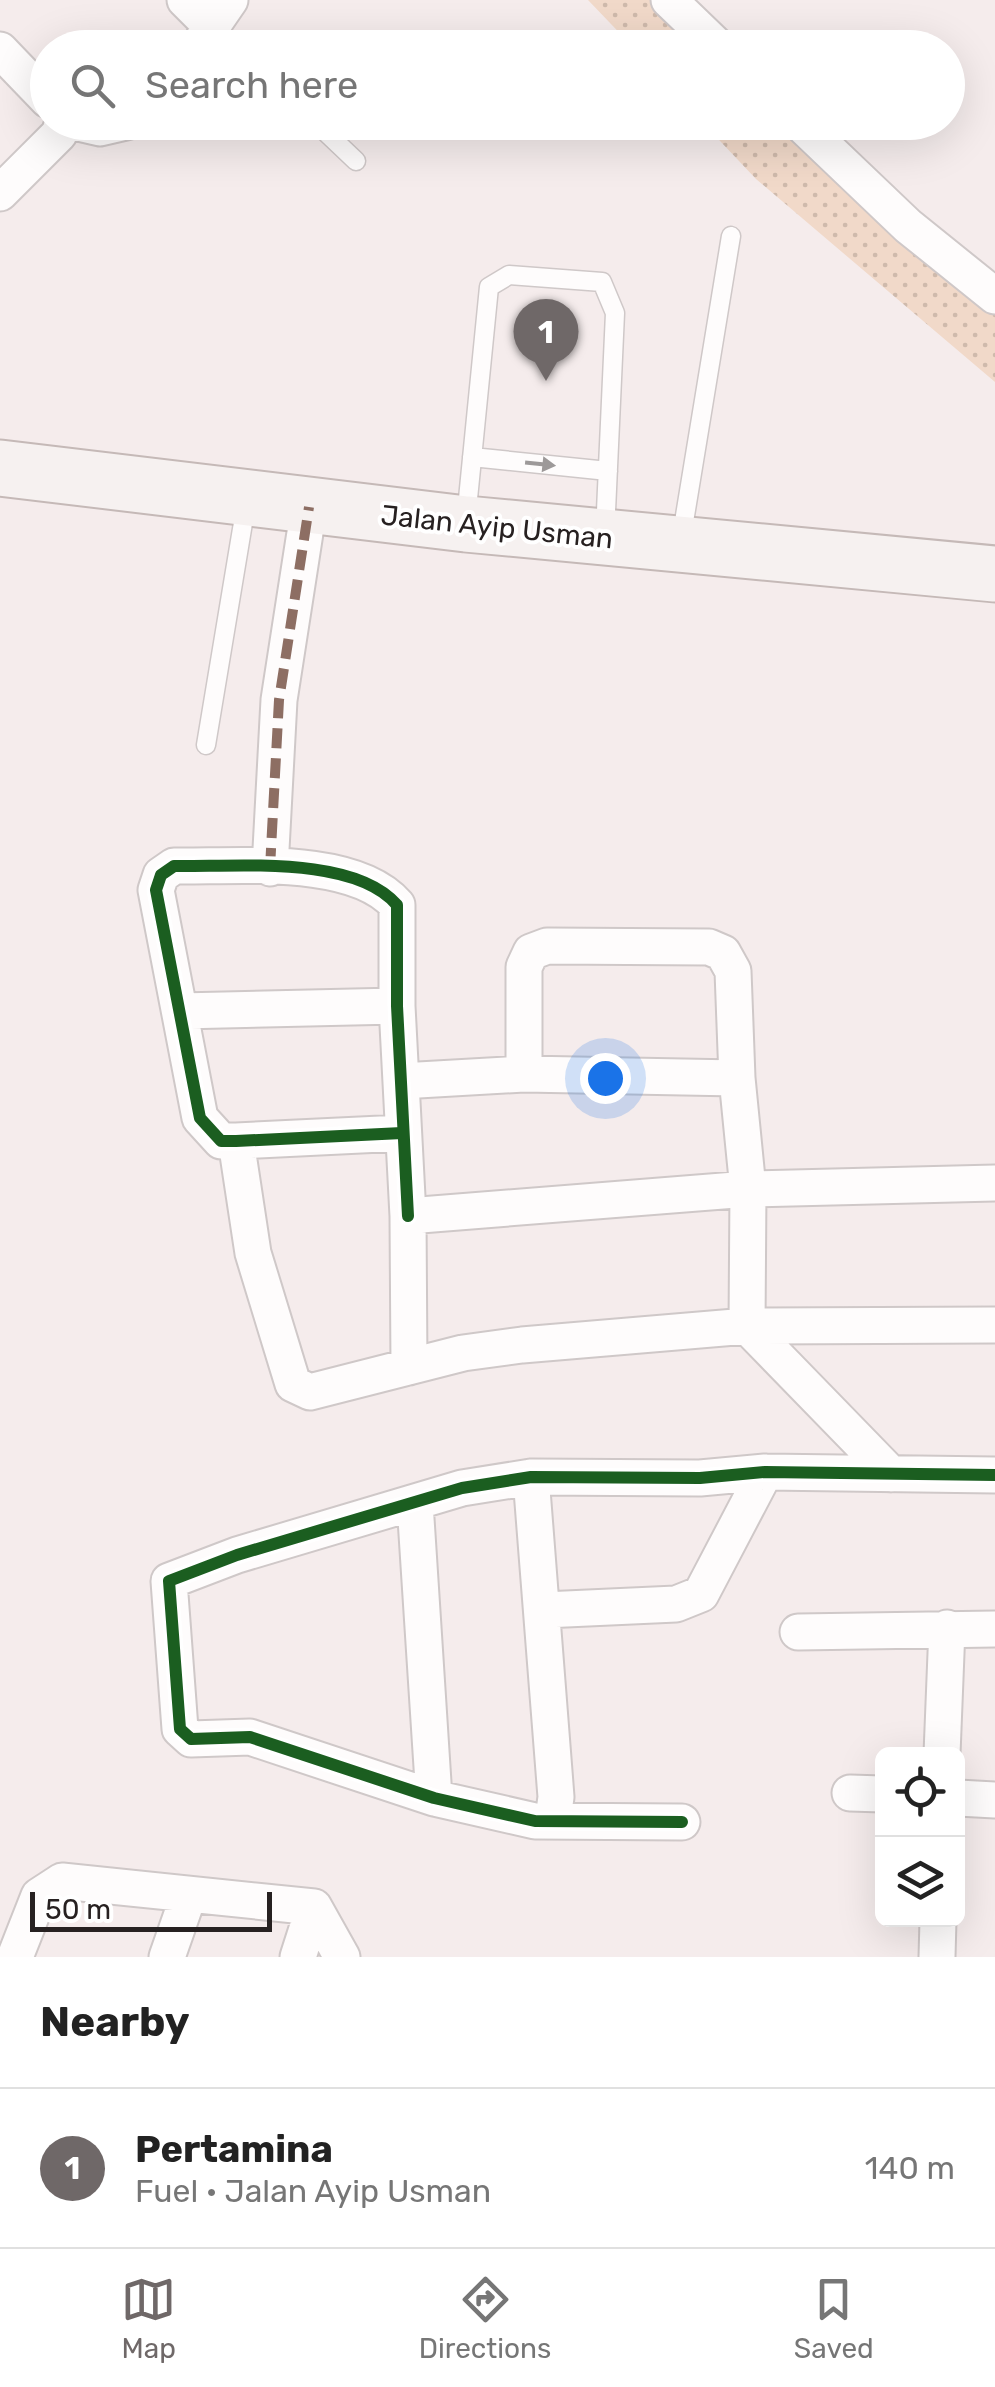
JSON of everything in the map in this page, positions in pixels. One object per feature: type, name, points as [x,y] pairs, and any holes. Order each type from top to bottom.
[{"type":"main road","name":"Jalan Ayip Usman","points":[[0,468],[466,524],[995,574]]},
{"type":"street","points":[[185,0],[218,30]]},
{"type":"street","points":[[669,0],[701,30]]},
{"type":"street","points":[[0,50],[30,81]]},
{"type":"street","points":[[0,194],[52,140]]},
{"type":"street","points":[[818,140],[908,226],[995,296]]},
{"type":"street","points":[[270,868],[280,700],[309,507]]},
{"type":"street","points":[[402,1133],[222,1141],[200,1118],[156,890],[160,875],[174,866],[342,873],[383,889],[397,905],[409,1367]]},
{"type":"street","points":[[524,1074],[524,966],[530,952],[547,946],[709,947],[723,953],[733,971],[737,1078],[748,1189],[748,1326],[891,1474]]},
{"type":"street","points":[[180,1011],[397,1006]]},
{"type":"street","points":[[401,1081],[524,1074],[737,1078]]},
{"type":"street","points":[[236,1141],[254,1254],[293,1384],[310,1392],[522,1345],[748,1326],[995,1325]]},
{"type":"street","points":[[408,1216],[748,1189],[995,1183]]},
{"type":"street","points":[[544,1610],[676,1604],[701,1594],[765,1472]]},
{"type":"street","points":[[682,1822],[535,1821],[434,1798],[250,1737],[191,1739],[180,1728],[168,1586],[174,1577],[237,1554],[462,1488],[531,1477],[700,1478],[765,1472],[995,1475]]},
{"type":"street","points":[[531,1477],[544,1610],[556,1797],[553,1819]]},
{"type":"street","points":[[415,1503],[434,1798]]},
{"type":"street","points":[[942,1747],[947,1628]]},
{"type":"street","points":[[798,1632],[995,1629]]},
{"type":"street","points":[[965,1798],[995,1800]]},
{"type":"street","points":[[15,1957],[38,1896],[62,1881],[188,1898],[314,1907]]},
{"type":"street","points":[[167,1957],[188,1898]]},
{"type":"street","points":[[298,1957],[314,1907]]},
{"type":"street","points":[[314,1907],[342,1957]]},
{"type":"street","points":[[937,1957],[938,1927]]},
{"type":"lane","points":[[333,140],[356,162]]},
{"type":"lane","points":[[681,545],[731,236]]},
{"type":"lane","points":[[466,524],[489,286],[509,276],[602,282],[615,314],[604,538]]},
{"type":"lane","points":[[472,457],[608,472]]},
{"type":"lane","points":[[206,746],[246,499]]},
{"type":"shaded area","points":[[588,0],[680,0],[707,30],[617,30]]},
{"type":"shaded area","points":[[719,140],[813,140],[995,291],[995,382],[756,179]]},
{"type":"marked path","points":[[270,868],[279,700],[309,507]]},
{"type":"cycle path","points":[[402,1133],[221,1141],[200,1118],[156,890],[161,875],[174,866],[293,867],[353,878],[378,889],[397,905],[397,1006],[408,1216]]},
{"type":"cycle path","points":[[682,1822],[535,1821],[434,1798],[250,1737],[191,1739],[180,1729],[169,1581],[237,1555],[462,1488],[531,1477],[700,1478],[765,1472],[995,1475]]},
{"type":"place","name":"Pertamina","points":[[546,381]]}]
